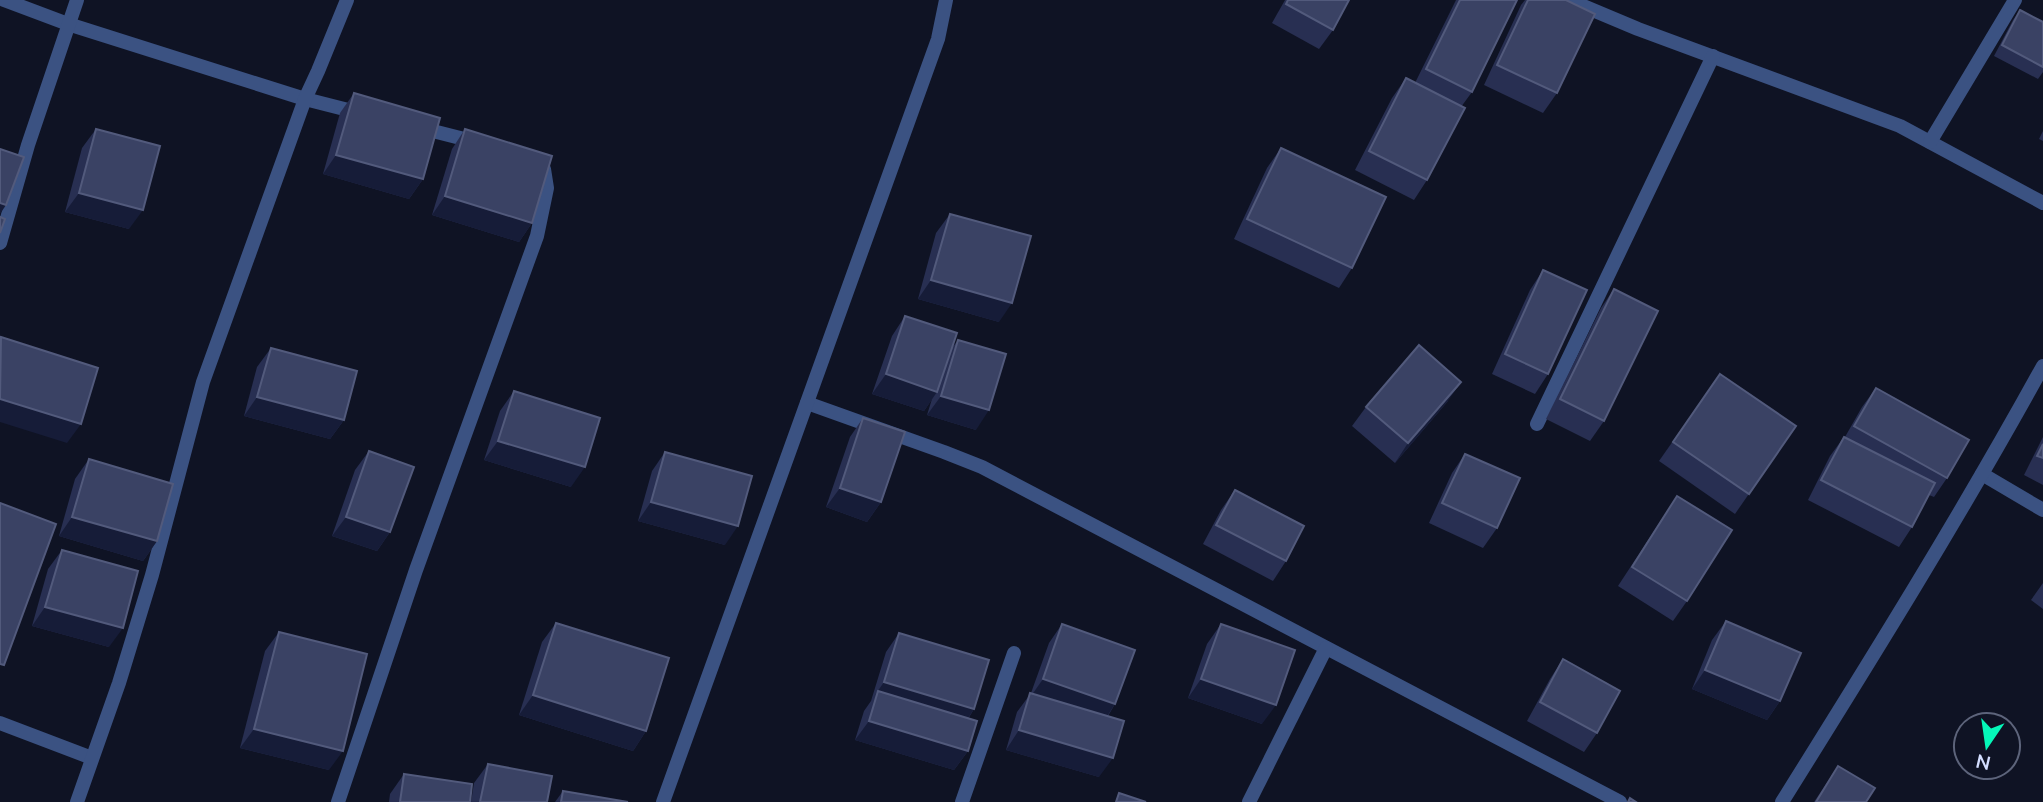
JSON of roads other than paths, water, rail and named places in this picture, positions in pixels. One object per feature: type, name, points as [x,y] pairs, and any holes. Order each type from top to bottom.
[{"type":"street","points":[[4,0],[68,24],[305,99],[370,116]]},
{"type":"street","points":[[0,243],[27,145],[77,0]]},
{"type":"street","points":[[77,802],[119,683],[152,575],[203,382],[305,99],[346,0]]},
{"type":"street","points":[[663,802],[938,39],[946,0]]},
{"type":"street","points":[[1569,0],[1638,29],[1900,126],[2043,203]]},
{"type":"street","points":[[1930,142],[2015,0]]},
{"type":"street","points":[[1537,424],[1713,56]]},
{"type":"street","points":[[410,125],[488,145]]},
{"type":"street","points":[[338,802],[416,569],[537,236],[547,188],[544,169],[527,155]]},
{"type":"street","points":[[1782,802],[1895,621],[2043,366]]},
{"type":"street","points":[[807,403],[982,467],[1620,802]]},
{"type":"street","points":[[1982,474],[2043,510]]},
{"type":"street","points":[[1249,802],[1326,648]]},
{"type":"street","points":[[962,802],[1014,653]]},
{"type":"street","points":[[0,723],[92,758]]}]
